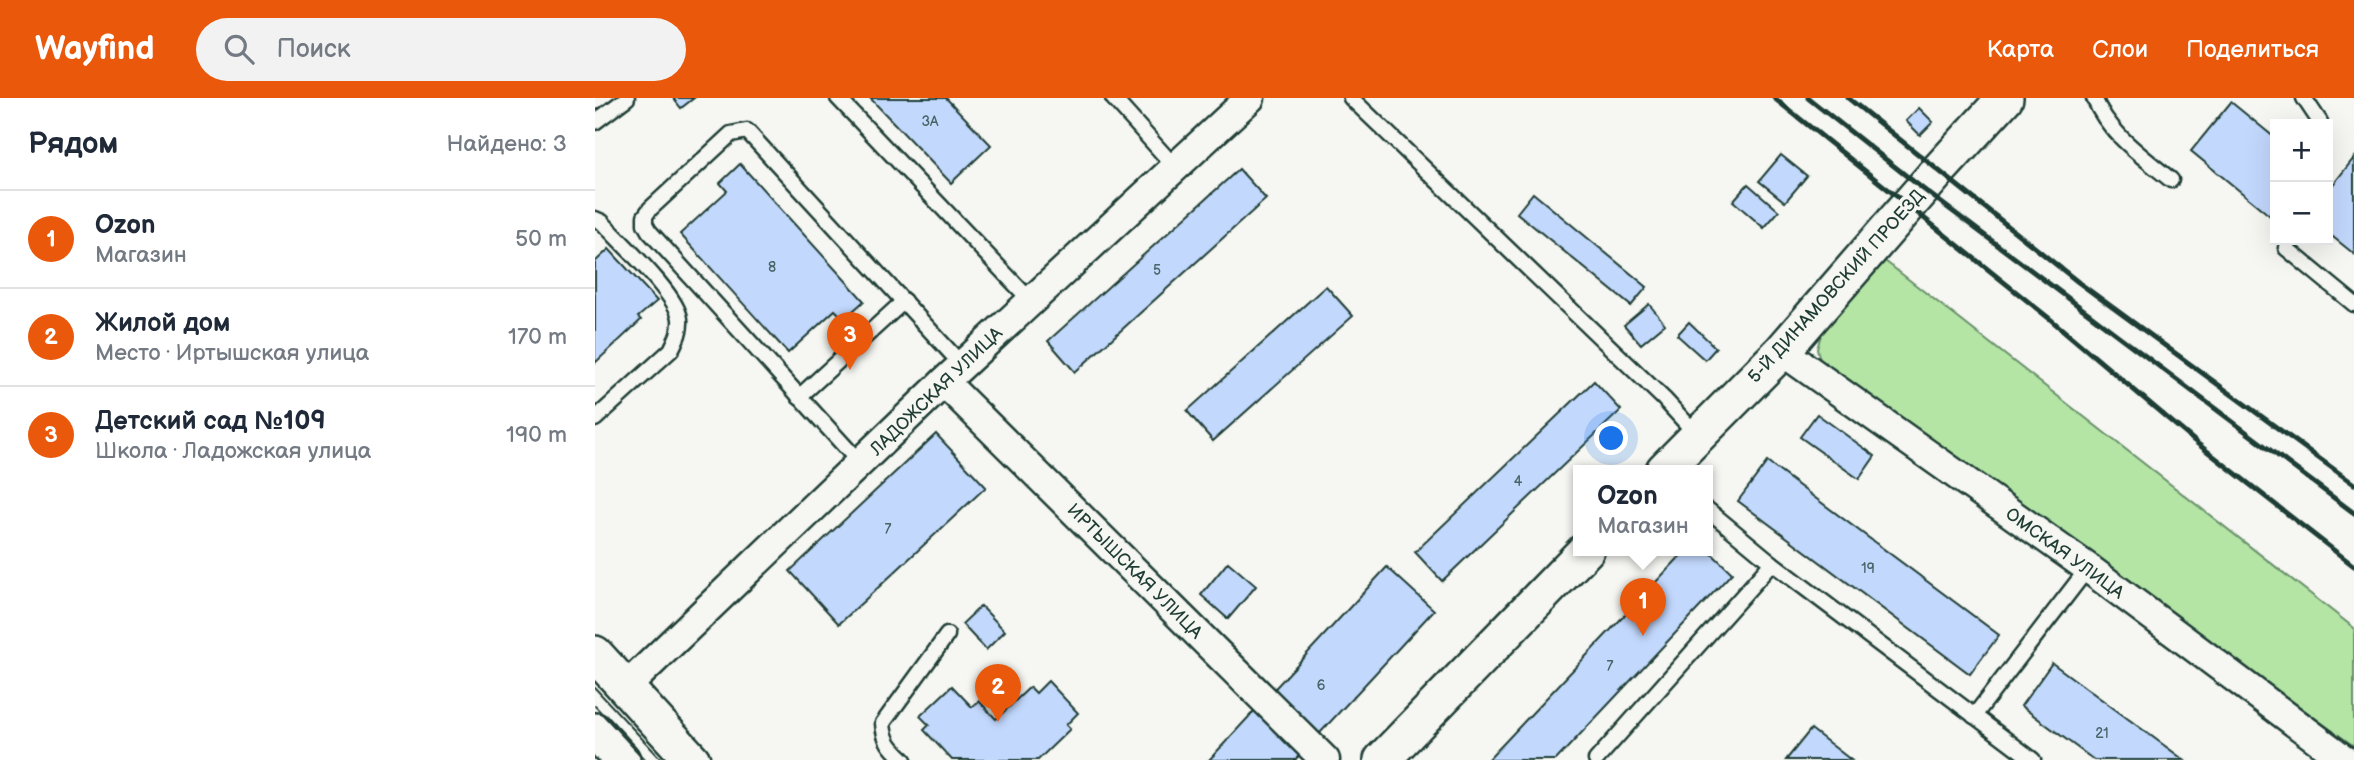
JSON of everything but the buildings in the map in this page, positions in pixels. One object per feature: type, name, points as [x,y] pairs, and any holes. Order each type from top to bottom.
[{"type":"street","name":"ЛАДОЖСКАЯ УЛИЦА","points":[[626,687],[953,373],[1250,98]]},
{"type":"street","name":"5-Й ДИНАМОВСКИЙ ПРОЕЗД","points":[[1669,465],[1782,351],[2005,98]]},
{"type":"street","name":"ОМСКАЯ УЛИЦА","points":[[1782,351],[2088,568],[2345,760]]},
{"type":"street","name":"ИРТЫШСКАЯ УЛИЦА","points":[[953,373],[1325,760]]},
{"type":"street","points":[[1382,760],[1580,556]]},
{"type":"street","points":[[595,654],[692,760]]},
{"type":"street","points":[[595,731],[622,760]]},
{"type":"lane","points":[[595,121],[627,98]]},
{"type":"lane","points":[[838,98],[1031,301]]},
{"type":"lane","points":[[1112,98],[1174,166]]},
{"type":"lane","points":[[1351,98],[1664,399],[1697,436]]},
{"type":"lane","points":[[2094,98],[2100,113],[2115,133],[2171,180]]},
{"type":"lane","points":[[2304,98],[2318,119]]},
{"type":"lane","points":[[860,463],[649,232],[645,216],[650,209],[731,134],[747,131],[904,301],[953,373]]},
{"type":"lane","points":[[595,219],[602,222],[673,300],[680,318],[678,337],[671,350],[595,419]]},
{"type":"lane","points":[[2285,248],[2354,304]]},
{"type":"lane","points":[[799,397],[904,301]]},
{"type":"lane","points":[[1713,514],[1772,563],[2033,760]]},
{"type":"lane","points":[[1596,760],[1772,563]]},
{"type":"lane","points":[[1974,716],[2088,568]]},
{"type":"lane","points":[[904,760],[890,747],[884,736],[883,723],[947,635]]},
{"type":"green space","points":[[1885,261],[2354,628],[2354,746],[1821,363],[1817,349],[1822,331]]},
{"type":"tram line","points":[[595,688],[662,760]]},
{"type":"tram line","points":[[595,706],[645,760]]},
{"type":"railway","points":[[1774,98],[2050,319],[2198,444],[2354,566]]},
{"type":"railway","points":[[1808,98],[1923,189],[2354,513]]},
{"type":"railway","points":[[1848,98],[2078,282],[2354,484]]},
{"type":"place","name":"Детский сад №109","points":[[850,370]]},
{"type":"place","name":"Ozon","points":[[1643,636]]},
{"type":"place","name":"Жилой дом","points":[[998,722]]}]
